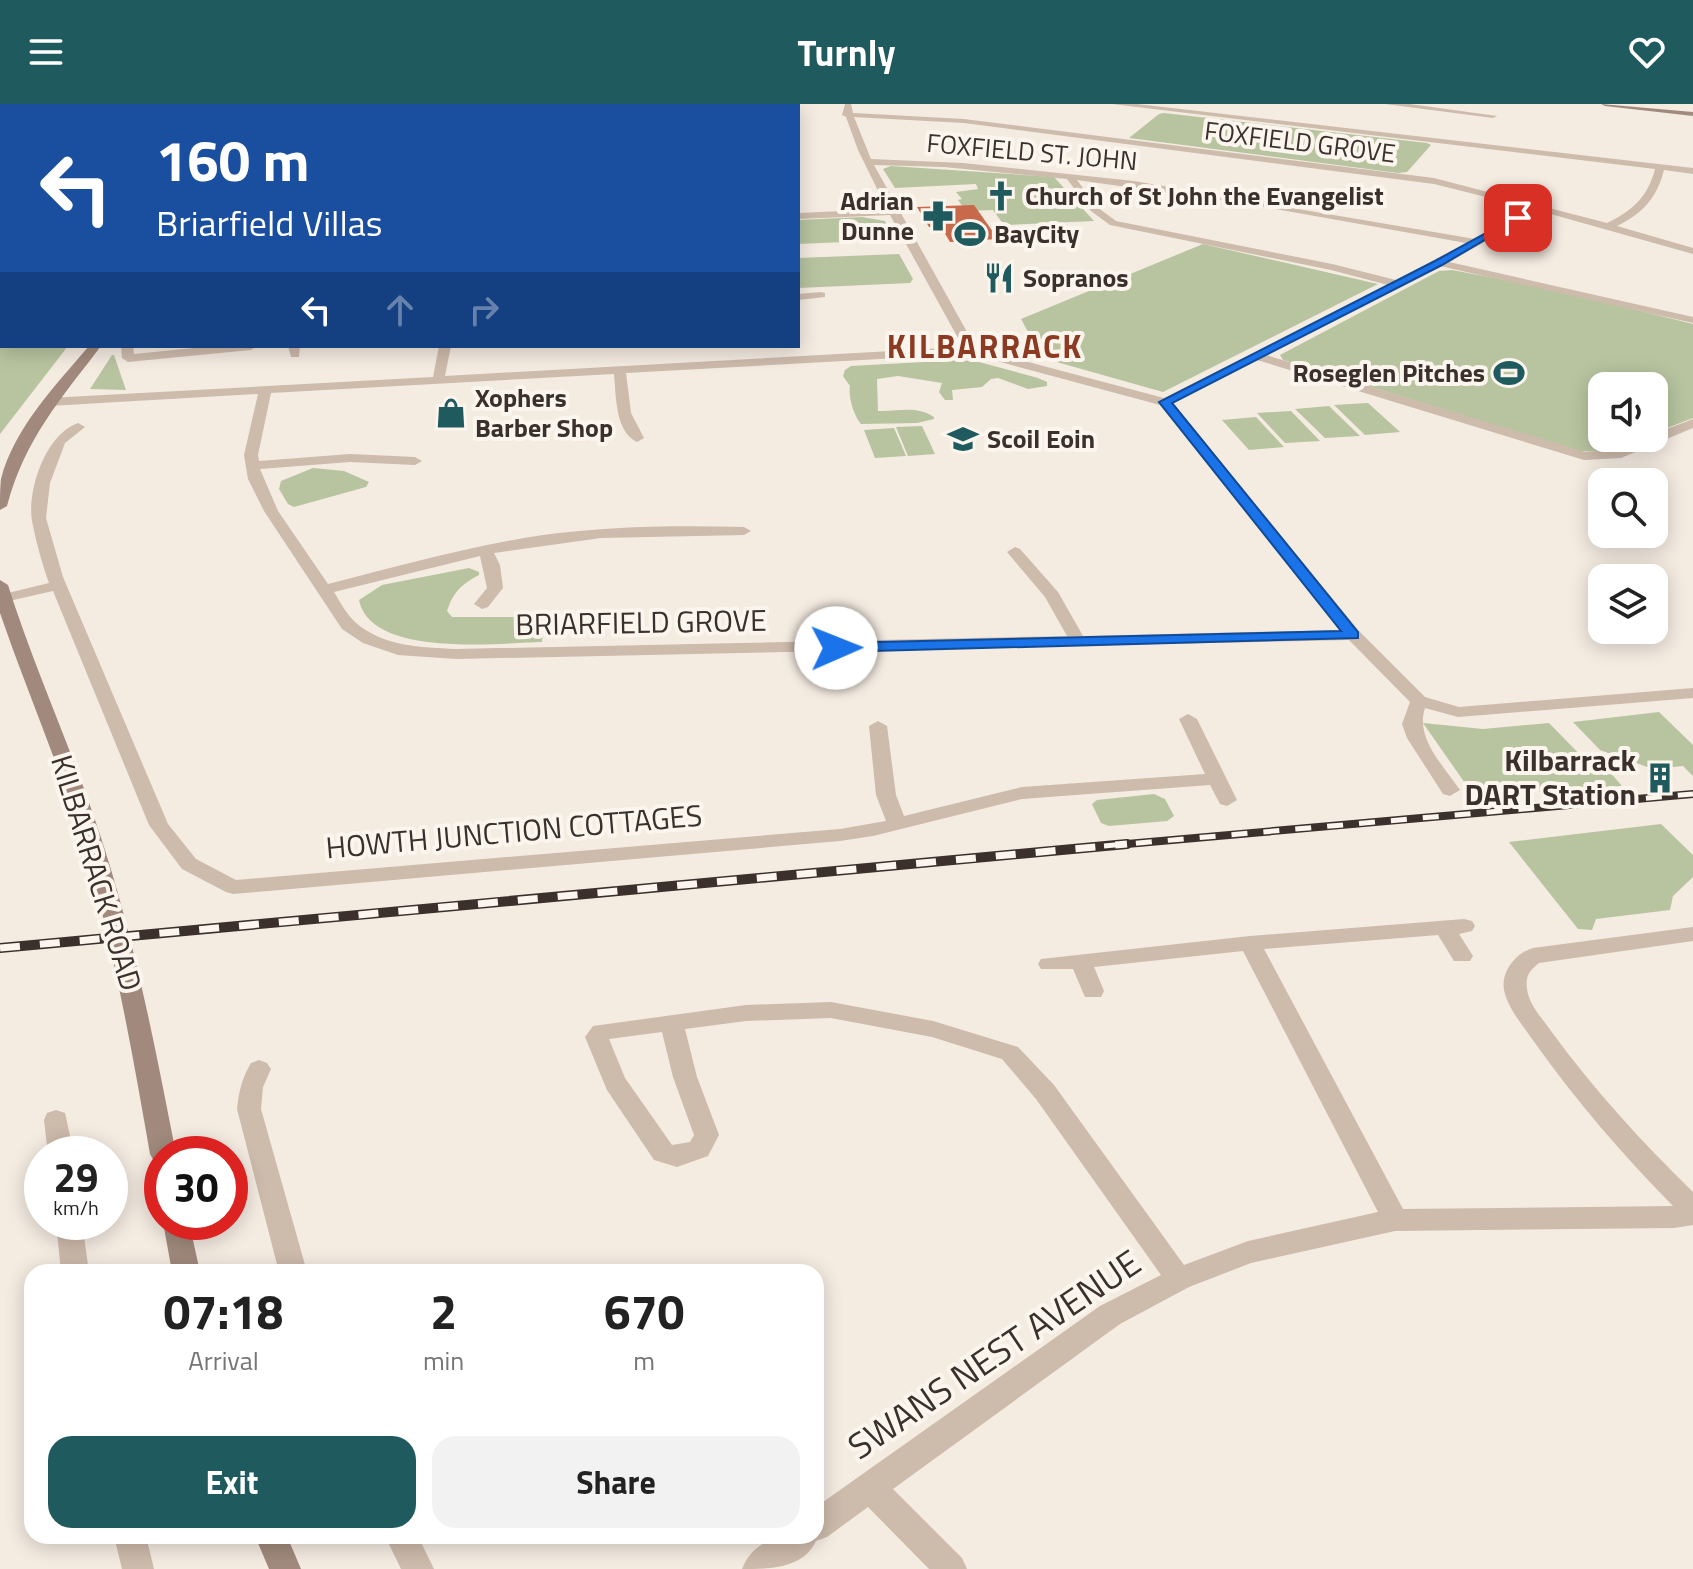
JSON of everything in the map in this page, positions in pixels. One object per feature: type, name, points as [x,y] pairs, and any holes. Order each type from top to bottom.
[{"type":"main road","points":[[1605,104],[1693,114]]},
{"type":"main road","points":[[0,506],[3,479],[16,452],[49,402],[93,348]]},
{"type":"main road","name":"KILBARRACK ROAD","points":[[2,592],[80,802],[114,913],[132,983],[160,1136]]},
{"type":"main road","points":[[180,1240],[184,1264]]},
{"type":"main road","points":[[274,1544],[285,1569]]},
{"type":"street","points":[[1116,104],[1693,171]]},
{"type":"street","points":[[1389,104],[1454,108],[1493,116]]},
{"type":"street","points":[[848,110],[868,162],[971,350]]},
{"type":"street","name":"FOXFIELD GROVE","points":[[848,110],[941,119],[1458,186],[1693,251]]},
{"type":"street","name":"FOXFIELD ST. JOHN","points":[[868,162],[949,165],[1070,176],[1289,207],[1475,242]]},
{"type":"street","points":[[1607,227],[1633,216],[1645,206],[1652,195],[1660,167]]},
{"type":"street","points":[[1070,176],[1086,200],[1106,221],[1332,267],[1397,284]]},
{"type":"street","points":[[1165,402],[1439,263],[1539,207]]},
{"type":"street","points":[[800,216],[894,212]]},
{"type":"street","points":[[1439,263],[1693,320]]},
{"type":"street","points":[[800,297],[821,295]]},
{"type":"street","points":[[127,348],[128,358],[230,348]]},
{"type":"street","points":[[438,381],[445,348]]},
{"type":"street","points":[[49,402],[971,350],[1165,402],[1353,635],[1419,701],[1458,712],[1693,693]]},
{"type":"street","points":[[1256,356],[1584,456],[1616,455],[1688,428]]},
{"type":"street","points":[[620,371],[624,413],[637,438]]},
{"type":"street","points":[[265,390],[251,466],[350,458],[415,461]]},
{"type":"street","points":[[59,585],[39,518],[43,483],[59,441],[78,427]]},
{"type":"street","name":"BRIARFIELD GROVE","points":[[251,466],[271,511],[348,625],[369,639],[404,651],[456,654],[1353,635]]},
{"type":"street","points":[[326,589],[485,550],[548,540],[688,530],[744,531]]},
{"type":"street","name":"BRIARFIELD GROVE","points":[[482,604],[495,588],[492,565],[485,550]]},
{"type":"street","points":[[1015,552],[1052,595],[1079,643]]},
{"type":"street","name":"KILBARRACK ROAD","points":[[2,592],[59,585]]},
{"type":"street","name":"HOWTH JUNCTION COTTAGES","points":[[59,585],[159,825],[189,864],[233,887],[840,835],[1022,793],[1215,779]]},
{"type":"street","points":[[1419,701],[1411,724],[1416,738],[1450,790]]},
{"type":"street","points":[[1188,719],[1227,800]]},
{"type":"street","points":[[878,726],[886,795],[897,824]]},
{"type":"street","points":[[1049,964],[1250,943],[1454,927],[1462,956]]},
{"type":"street","points":[[1693,934],[1533,956],[1520,965],[1514,982],[1518,998],[1560,1061],[1612,1126],[1693,1211]]},
{"type":"street","points":[[1250,943],[1395,1220]]},
{"type":"street","points":[[1081,961],[1093,991]]},
{"type":"street","name":"SWANS NEST AVENUE","points":[[672,1025],[685,1077],[707,1135],[699,1149],[677,1157],[663,1153],[602,1058],[597,1037],[608,1029],[672,1025],[746,1013],[831,1010],[933,1029],[1010,1053],[1045,1092],[1179,1279]]},
{"type":"street","points":[[259,1069],[251,1087],[249,1109],[291,1264]]},
{"type":"street","points":[[56,1120],[58,1136]]},
{"type":"street","name":"SWANS NEST AVENUE","points":[[824,1520],[1110,1315],[1179,1279],[1261,1248],[1395,1220],[1613,1219],[1693,1211]]},
{"type":"street","points":[[71,1240],[74,1264]]},
{"type":"street","points":[[869,1486],[951,1569]]},
{"type":"street","points":[[132,1544],[138,1569]]},
{"type":"street","points":[[405,1544],[418,1569]]},
{"type":"street","points":[[758,1569],[791,1544]]},
{"type":"green space","points":[[1164,113],[1431,145],[1407,172],[1398,173],[1129,138]]},
{"type":"green space","points":[[891,166],[1054,177],[1094,221],[1004,225],[993,210],[966,211],[958,200],[962,199],[956,192],[978,189],[976,184],[895,188],[883,169]]},
{"type":"green space","points":[[862,217],[885,221],[892,240],[800,244],[800,220]]},
{"type":"green space","points":[[1203,244],[1378,284],[1163,392],[993,344],[1033,341],[1021,319]]},
{"type":"green space","points":[[899,254],[913,279],[910,283],[800,288],[800,258]]},
{"type":"green space","name":"Roseglen Pitches","points":[[1452,270],[1548,288],[1693,324],[1693,418],[1668,428],[1668,372],[1588,372],[1588,451],[1579,451],[1283,360],[1280,355],[1439,271]]},
{"type":"green space","points":[[0,348],[66,348],[0,434]]},
{"type":"green space","points":[[112,355],[126,390],[90,389]]},
{"type":"green space","points":[[961,360],[1038,378],[1047,382],[1047,386],[1028,389],[998,378],[991,379],[982,387],[952,390],[953,400],[945,400],[939,392],[942,383],[898,376],[877,379],[878,411],[913,410],[927,413],[934,419],[917,423],[861,424],[858,421],[850,386],[843,376],[851,366]]},
{"type":"green space","points":[[1368,403],[1400,432],[1365,435],[1334,405]]},
{"type":"green space","points":[[1329,406],[1360,436],[1325,438],[1295,409]]},
{"type":"green space","points":[[1291,411],[1320,441],[1285,443],[1257,413]]},
{"type":"green space","points":[[1256,417],[1284,447],[1249,450],[1222,420]]},
{"type":"green space","points":[[922,426],[935,454],[908,456],[896,427]]},
{"type":"green space","points":[[894,428],[906,456],[875,458],[864,430]]},
{"type":"green space","points":[[313,468],[344,471],[369,482],[366,487],[294,507],[288,504],[279,489],[281,481]]},
{"type":"green space","points":[[469,568],[479,572],[479,575],[455,593],[447,611],[452,617],[543,617],[542,642],[468,644],[411,639],[386,631],[369,618],[359,600],[382,585]]},
{"type":"green space","points":[[1659,712],[1693,745],[1693,776],[1683,766],[1653,769],[1600,750],[1573,722]]},
{"type":"green space","points":[[1423,723],[1483,729],[1549,723],[1597,772],[1609,771],[1622,786],[1474,796]]},
{"type":"green space","points":[[1154,794],[1165,799],[1174,816],[1167,821],[1109,826],[1101,823],[1092,804],[1097,800]]},
{"type":"green space","points":[[1661,824],[1693,855],[1693,877],[1673,896],[1670,910],[1596,919],[1592,930],[1578,929],[1509,842]]},
{"type":"building","points":[[974,205],[998,239],[950,242],[941,227],[929,227],[917,207]]},
{"type":"railway","points":[[1104,846],[1693,794]]},
{"type":"railway","points":[[0,948],[1127,844]]},
{"type":"place","name":"Church of St John the Evangelist","points":[[1001,196]]},
{"type":"place","name":"Adrian Dunne","points":[[938,216]]},
{"type":"place","name":"BayCity","points":[[970,234]]},
{"type":"place","name":"Sopranos","points":[[999,278]]},
{"type":"place","name":"Roseglen Pitches","points":[[1509,373]]},
{"type":"place","name":"Xophers Barber Shop","points":[[451,413]]},
{"type":"place","name":"Scoil Eoin","points":[[963,439]]},
{"type":"place","name":"Kilbarrack DART Station","points":[[1660,778]]},
{"type":"district","name":"KILBARRACK","points":[[985,347]]},
{"type":"route","points":[[836,648],[1353,635],[1165,402],[1439,263],[1518,218]]}]
